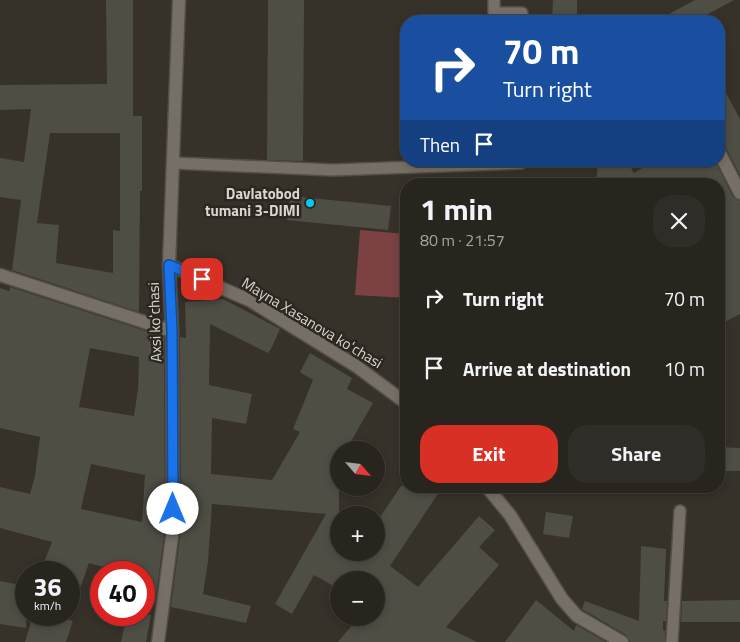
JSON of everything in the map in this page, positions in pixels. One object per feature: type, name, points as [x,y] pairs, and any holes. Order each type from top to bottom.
[{"type":"street","name":"Axsi koʻchasi","points":[[158,642],[173,529],[172,331],[169,265],[179,0]]},
{"type":"street","points":[[725,164],[740,193]]},
{"type":"street","name":"Mayna Xasanova koʻchasi","points":[[169,265],[251,301],[356,366],[400,399]]},
{"type":"street","points":[[0,275],[172,331]]},
{"type":"street","points":[[492,493],[510,515],[562,599],[577,616],[622,642]]},
{"type":"lane","points":[[494,0],[494,13],[522,13],[522,15]]},
{"type":"lane","points":[[173,163],[333,170],[414,167]]},
{"type":"lane","points":[[672,642],[680,510]]},
{"type":"shaded area","points":[[360,230],[400,233],[400,298],[355,295]]},
{"type":"building","points":[[106,0],[133,0],[133,116],[142,116],[139,312],[12,270],[21,200],[0,197],[0,158],[24,162],[31,109],[0,110],[0,85],[107,84]],"holes":[[[50,133],[120,133],[120,231],[113,230],[113,273],[56,263],[59,225],[37,223]]]},
{"type":"building","points":[[268,0],[304,0],[303,161],[267,160]]},
{"type":"building","points":[[553,0],[577,0],[577,15],[552,15]]},
{"type":"building","points":[[695,0],[734,0],[706,15],[667,15]]},
{"type":"building","points":[[725,91],[740,119],[740,175],[726,148]]},
{"type":"building","points":[[597,167],[630,167],[634,173],[644,167],[718,167],[724,178],[597,178]]},
{"type":"building","points":[[725,181],[733,197],[740,201],[740,314],[725,322]]},
{"type":"building","points":[[290,196],[391,206],[388,230],[287,220]]},
{"type":"building","points":[[10,287],[164,337],[165,528],[155,604],[155,561],[90,561],[80,588],[80,561],[44,561],[52,542],[0,528],[0,487],[30,494],[35,476],[40,437],[0,428],[0,288],[9,291]],"holes":[[[90,348],[139,357],[138,389],[134,416],[79,407]],[[91,464],[145,475],[142,522],[81,509]]]},
{"type":"building","points":[[223,299],[280,329],[268,353],[210,324],[209,385],[252,394],[246,424],[212,418],[211,474],[272,480],[300,432],[293,429],[313,380],[300,372],[310,353],[352,378],[347,389],[373,403],[351,441],[330,441],[330,496],[339,496],[339,506],[330,506],[330,561],[385,561],[385,510],[400,487],[400,493],[438,493],[390,566],[418,587],[479,516],[495,530],[479,547],[499,565],[446,627],[477,642],[338,642],[351,626],[385,626],[385,571],[330,571],[330,584],[314,575],[292,614],[275,604],[326,514],[212,504],[208,561],[203,594],[251,606],[246,623],[171,607],[181,529],[180,337],[186,338],[185,302]]},
{"type":"building","points":[[725,447],[740,448],[740,471],[725,471]]},
{"type":"building","points":[[546,512],[573,516],[569,538],[543,534]]},
{"type":"building","points":[[641,546],[666,549],[664,601],[667,601],[666,621],[663,621],[665,642],[630,642],[626,635],[582,609],[585,601],[639,621]]},
{"type":"building","points":[[0,581],[15,584],[15,626],[26,626],[26,628],[0,624]]},
{"type":"building","points":[[536,600],[574,631],[576,625],[606,642],[505,642]]},
{"type":"building","points":[[740,600],[740,622],[681,622],[682,601]]},
{"type":"building","points":[[30,626],[71,626],[66,642],[25,642]]},
{"type":"building","points":[[125,626],[149,626],[146,642],[121,642]]},
{"type":"place","name":"Davlatobod tumani 3-DIMI","points":[[310,203]]},
{"type":"route","points":[[173,509],[172,331],[169,265],[202,279]]}]
